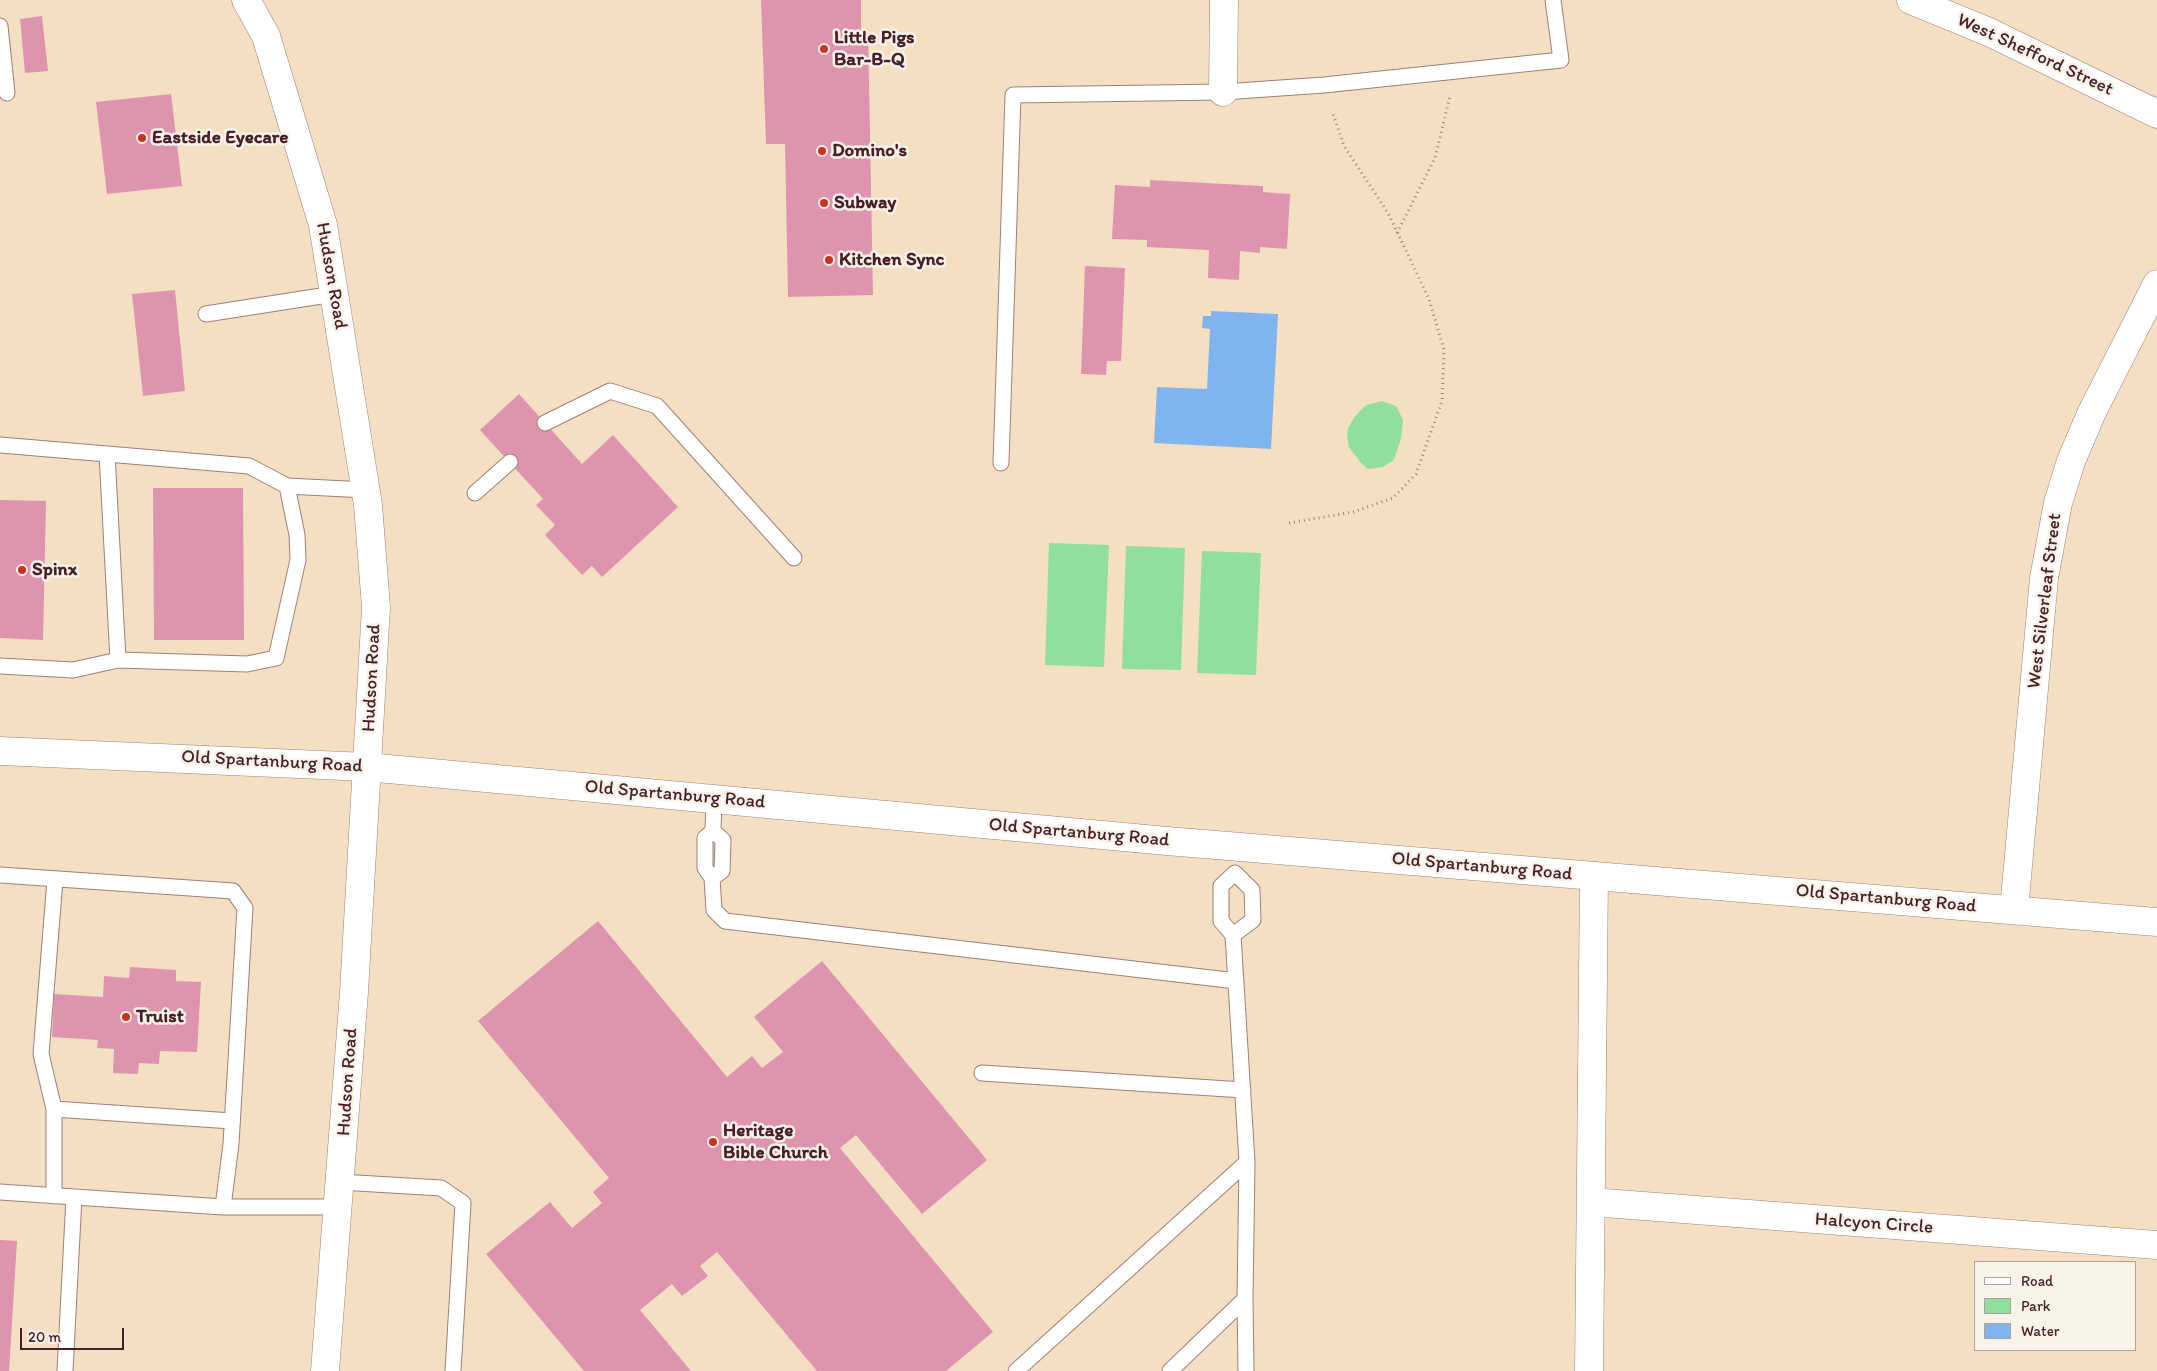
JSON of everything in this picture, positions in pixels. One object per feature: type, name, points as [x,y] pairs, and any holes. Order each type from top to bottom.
[{"type":"street","name":"Hudson Road","points":[[246,0],[266,36],[320,214],[366,490],[376,607],[354,992],[325,1371]]},
{"type":"street","points":[[1223,92],[1224,0]]},
{"type":"street","name":"West Shefford Street","points":[[1911,0],[1989,32],[2157,114]]},
{"type":"street","name":"West Silverleaf Street","points":[[2014,910],[2044,578],[2058,502],[2071,462],[2092,412],[2157,284]]},
{"type":"street","name":"Old Spartanburg Road","points":[[0,751],[367,767],[1236,846],[2157,922]]},
{"type":"street","points":[[1589,1371],[1594,876]]},
{"type":"street","name":"Halcyon Circle","points":[[1591,1202],[2157,1245]]},
{"type":"lane","points":[[1001,463],[1013,95],[1223,92],[1324,85],[1561,60],[1553,0]]},
{"type":"lane","points":[[0,26],[7,93]]},
{"type":"lane","points":[[206,314],[334,294]]},
{"type":"lane","points":[[544,423],[610,391],[657,406],[794,558]]},
{"type":"lane","points":[[0,445],[249,466],[287,486],[366,490]]},
{"type":"lane","points":[[107,454],[118,660]]},
{"type":"lane","points":[[475,493],[510,462]]},
{"type":"lane","points":[[0,666],[73,670],[118,660],[246,664],[276,658],[298,560],[297,535],[287,486]]},
{"type":"lane","points":[[714,799],[713,831],[723,840],[722,870],[712,878],[714,910],[725,921],[1236,980]]},
{"type":"lane","points":[[1236,846],[1235,874],[1221,886],[1221,922],[1233,935],[1247,1162],[1246,1371]]},
{"type":"lane","points":[[1233,935],[1252,920],[1252,890],[1235,874]]},
{"type":"lane","points":[[0,875],[233,891],[237,896],[245,908],[232,1120],[223,1207]]},
{"type":"lane","points":[[54,1196],[54,1109],[40,1054],[55,880]]},
{"type":"lane","points":[[982,1072],[1242,1090]]},
{"type":"lane","points":[[54,1109],[232,1120]]},
{"type":"lane","points":[[1016,1371],[1247,1162]]},
{"type":"lane","points":[[0,1192],[223,1207],[339,1195],[441,1188],[462,1203],[453,1371]]},
{"type":"lane","points":[[64,1371],[74,1197]]},
{"type":"lane","points":[[1170,1371],[1245,1299]]},
{"type":"path","points":[[1398,233],[1435,158],[1457,72]]},
{"type":"path","points":[[1289,523],[1353,512],[1393,498],[1416,474],[1442,401],[1444,350],[1429,299],[1388,213],[1344,146],[1324,85]]},
{"type":"green space","points":[[1382,401],[1396,406],[1403,420],[1401,438],[1394,460],[1383,467],[1368,469],[1349,447],[1348,428],[1356,415],[1366,405]]},
{"type":"green space","points":[[1049,543],[1109,545],[1104,667],[1045,665]]},
{"type":"green space","points":[[1126,546],[1185,548],[1181,670],[1122,669]]},
{"type":"green space","points":[[1202,551],[1261,553],[1256,675],[1197,673]]},
{"type":"water","points":[[1211,311],[1278,314],[1271,449],[1154,443],[1157,387],[1207,389],[1210,329],[1202,328],[1203,316],[1211,316]]},
{"type":"building","points":[[761,0],[861,0],[861,30],[868,29],[873,295],[788,297],[785,144],[766,144]]},
{"type":"building","points":[[42,16],[48,71],[25,73],[20,19]]},
{"type":"building","points":[[171,94],[182,186],[107,194],[96,102]]},
{"type":"building","points":[[1150,180],[1263,186],[1263,192],[1290,194],[1287,249],[1260,247],[1260,253],[1240,251],[1239,280],[1208,278],[1209,250],[1147,247],[1147,240],[1112,239],[1115,185],[1150,187]]},
{"type":"building","points":[[1085,266],[1125,268],[1121,361],[1107,361],[1106,375],[1081,374]]},
{"type":"building","points":[[175,290],[185,391],[143,396],[132,294]]},
{"type":"building","points":[[519,394],[582,464],[613,435],[678,507],[602,577],[592,566],[582,575],[545,535],[555,525],[536,505],[543,499],[480,430]]},
{"type":"building","points":[[153,488],[243,488],[244,640],[154,640]]},
{"type":"building","name":"Spinx","points":[[0,500],[46,501],[43,640],[0,638]]},
{"type":"building","name":"Heritage Bible Church","points":[[598,921],[727,1077],[752,1056],[762,1068],[783,1052],[754,1017],[822,961],[987,1160],[922,1214],[856,1135],[840,1148],[993,1332],[946,1371],[817,1371],[717,1252],[700,1266],[708,1276],[682,1296],[672,1284],[640,1310],[691,1371],[584,1371],[486,1254],[550,1202],[572,1228],[602,1203],[593,1192],[609,1178],[478,1021]]},
{"type":"building","name":"Truist","points":[[130,967],[176,970],[176,981],[201,982],[197,1052],[160,1051],[159,1064],[139,1063],[138,1074],[113,1073],[114,1049],[97,1048],[98,1040],[52,1037],[54,994],[103,997],[104,976],[129,978]]},
{"type":"building","points":[[0,1240],[17,1241],[9,1371],[0,1371]]},
{"type":"place","name":"Little Pigs Bar-B-Q","points":[[824,49]]},
{"type":"place","name":"Eastside Eyecare","points":[[142,138]]},
{"type":"place","name":"Domino's","points":[[822,151]]},
{"type":"place","name":"Subway","points":[[824,203]]},
{"type":"place","name":"Kitchen Sync","points":[[829,260]]},
{"type":"place","name":"Spinx","points":[[22,570]]},
{"type":"place","name":"Truist","points":[[126,1017]]},
{"type":"place","name":"Heritage Bible Church","points":[[713,1142]]}]
